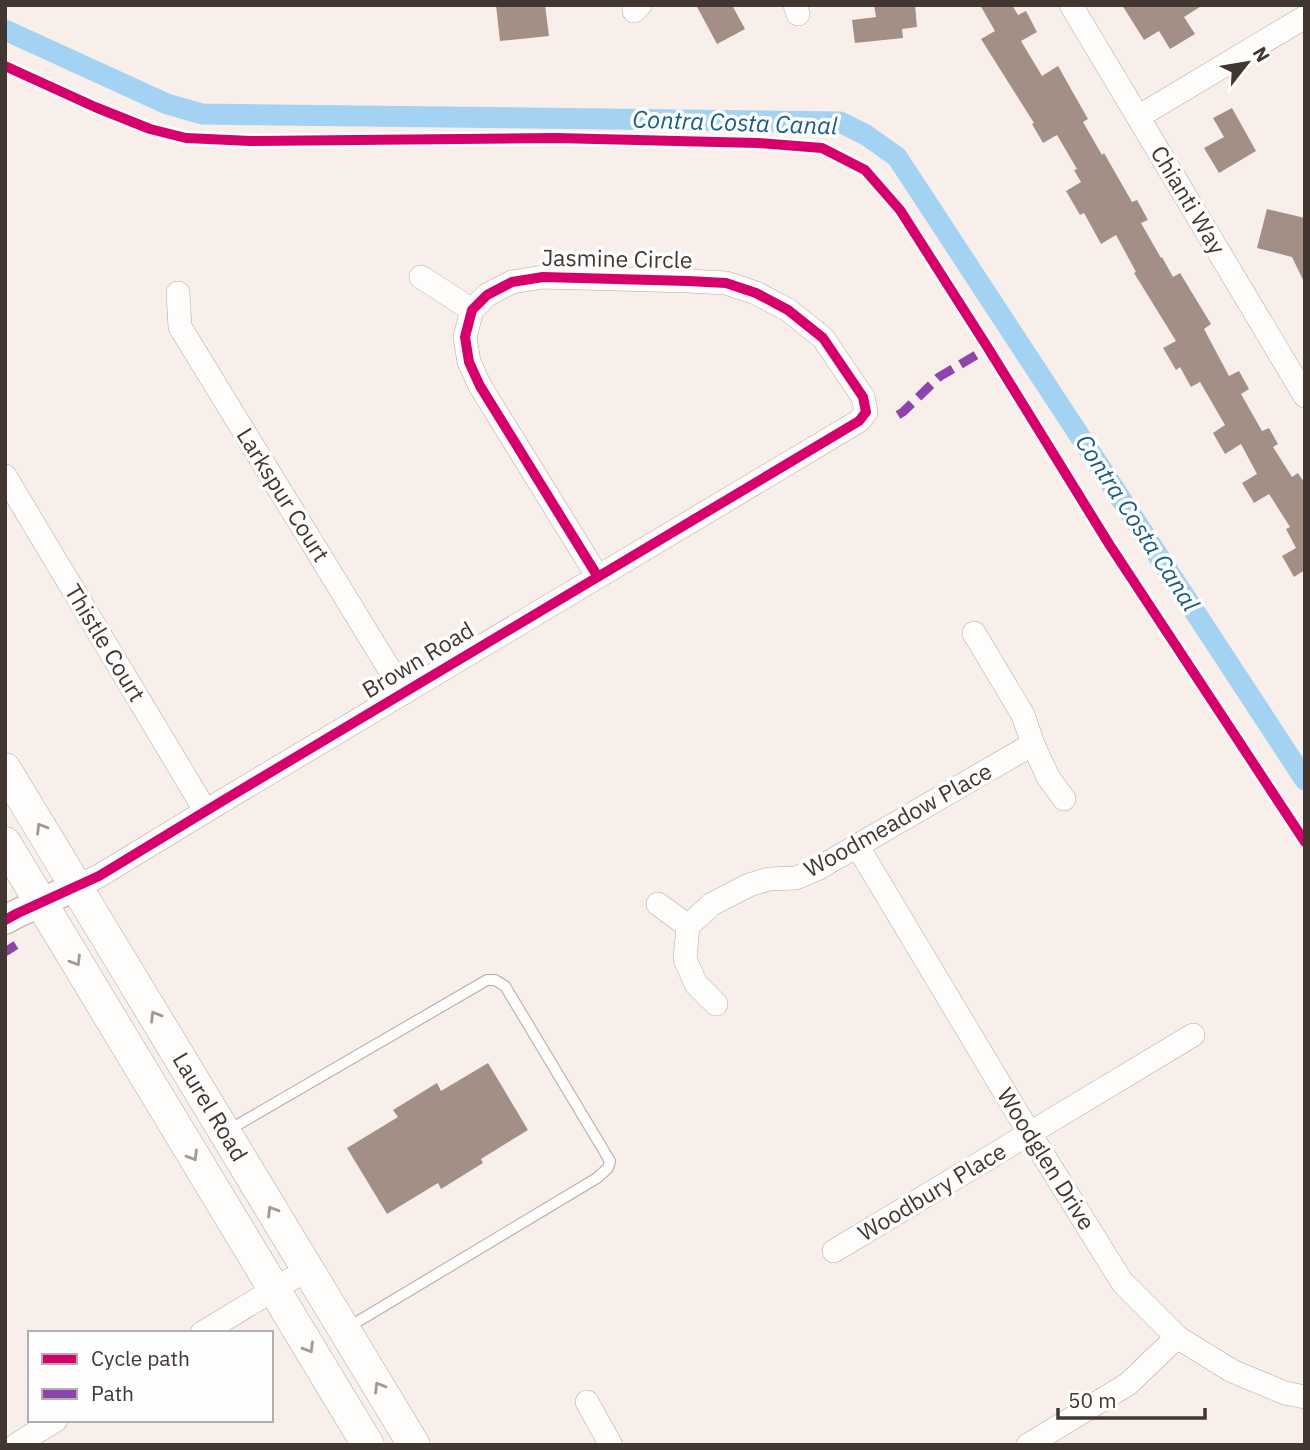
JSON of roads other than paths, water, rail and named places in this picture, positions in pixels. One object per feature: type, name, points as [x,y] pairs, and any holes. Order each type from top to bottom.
[{"type":"main road","name":"Laurel Road","points":[[5,769],[414,1445]]},
{"type":"main road","name":"Laurel Road","points":[[5,844],[368,1445]]},
{"type":"street","name":"Chianti Way","points":[[1071,5],[1138,117],[1299,371],[1305,396]]},
{"type":"street","points":[[1138,117],[1305,17]]},
{"type":"street","points":[[421,277],[472,310],[465,337],[469,362],[598,577]]},
{"type":"street","name":"Jasmine Circle","points":[[472,310],[487,295],[512,282],[543,277],[726,283],[756,293],[788,310],[823,338],[863,397],[866,412],[848,429]]},
{"type":"street","name":"Larkspur Court","points":[[178,293],[180,327],[404,693]]},
{"type":"street","name":"Brown Road","points":[[5,920],[104,873],[205,810],[848,429]]},
{"type":"street","name":"Thistle Court","points":[[5,476],[205,810]]},
{"type":"street","points":[[974,633],[1023,715],[1048,777],[1064,799]]},
{"type":"street","name":"Woodmeadow Place","points":[[688,926],[712,904],[749,885],[769,879],[796,878],[817,869],[1033,744]]},
{"type":"street","name":"Woodglen Drive","points":[[858,847],[1029,1133],[1122,1282],[1177,1338],[1231,1370],[1285,1393],[1305,1397]]},
{"type":"street","points":[[658,904],[688,926],[685,959],[696,984],[716,1004]]},
{"type":"street","name":"Woodbury Place","points":[[834,1251],[1194,1035]]},
{"type":"street","points":[[205,1331],[308,1269]]},
{"type":"street","points":[[1028,1445],[1128,1384],[1177,1338]]},
{"type":"street","points":[[587,1402],[611,1445]]},
{"type":"street","points":[[16,1445],[53,1422]]},
{"type":"lane","points":[[225,1133],[487,981],[495,980],[505,986],[512,997],[610,1161],[608,1168],[597,1178],[345,1330]]},
{"type":"waterway","name":"Contra Costa Canal","points":[[5,30],[167,104],[202,114],[840,122],[866,135],[897,157],[1305,780]]}]
